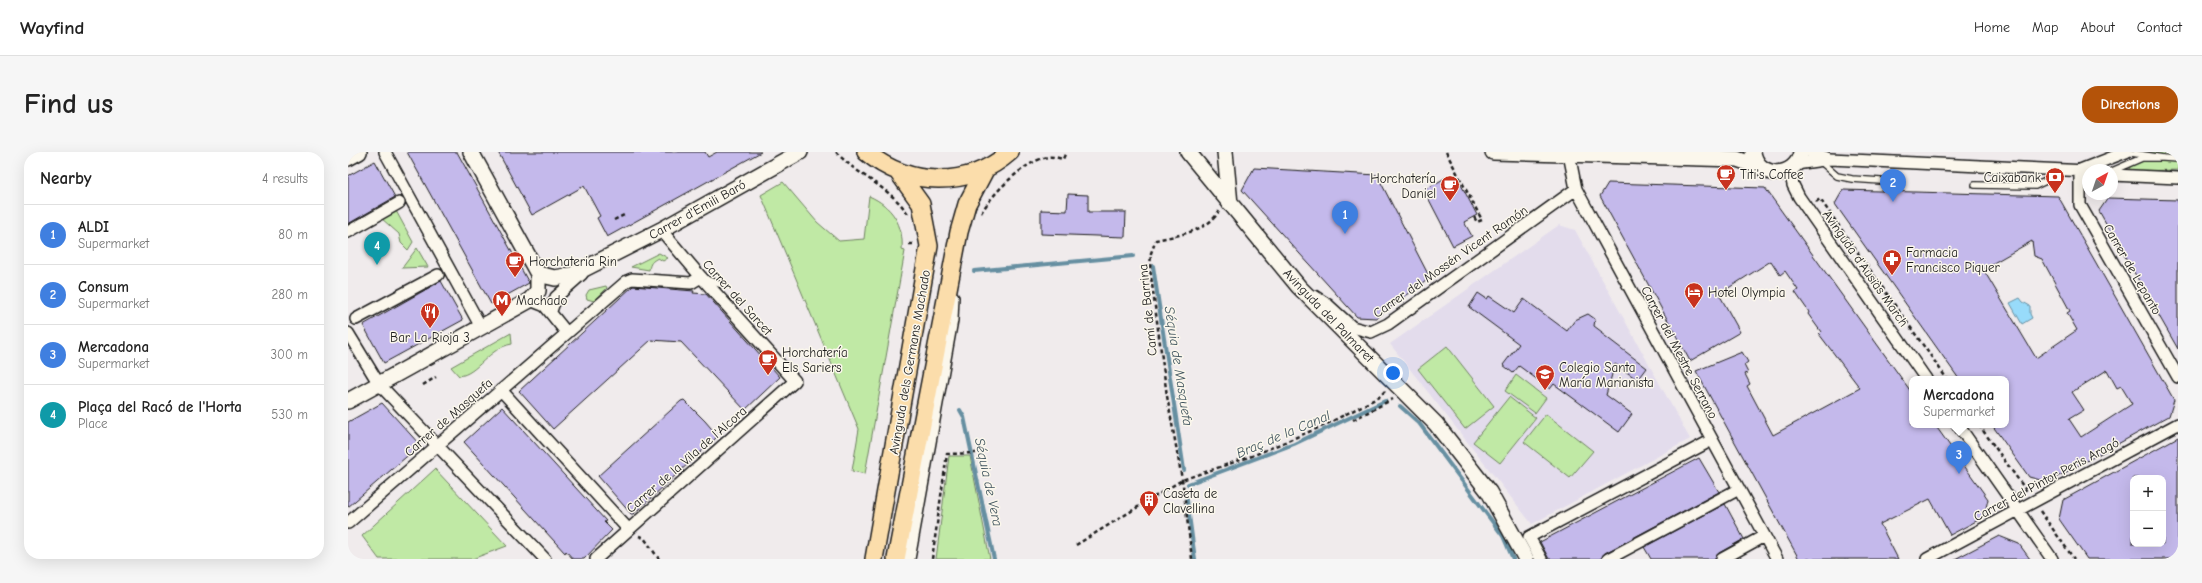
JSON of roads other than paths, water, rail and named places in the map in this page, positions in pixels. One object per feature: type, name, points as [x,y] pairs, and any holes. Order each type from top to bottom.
[{"type":"main road","points":[[348,402],[530,300],[538,291],[538,274],[471,152]]},
{"type":"main road","name":"Carrer d'Emili Baró","points":[[538,274],[549,277],[566,278],[661,230],[800,152]]},
{"type":"main road","points":[[866,152],[881,164],[898,172],[916,178],[946,179],[970,175],[986,168],[1010,152]]},
{"type":"main road","name":"Avinguda del Palmaret","points":[[1188,152],[1299,287],[1405,391],[1436,424],[1489,492],[1526,559]]},
{"type":"main road","points":[[1225,152],[1230,204]]},
{"type":"main road","points":[[1493,152],[1742,156],[1760,167],[1775,173],[1796,162]]},
{"type":"main road","points":[[1752,152],[1760,167]]},
{"type":"main road","name":"Avinguda dels Germans Machado","points":[[896,559],[954,260],[967,204],[986,168]]},
{"type":"main road","name":"Avinguda dels Germans Machado","points":[[874,559],[929,246],[921,204],[898,172]]},
{"type":"street","points":[[385,152],[481,327]]},
{"type":"street","points":[[1810,152],[1825,160]]},
{"type":"street","points":[[1796,162],[1825,160],[1850,156],[2080,170],[2126,152]]},
{"type":"street","name":"Carrer del Mestre Serrano","points":[[1569,154],[1576,189],[1777,559]]},
{"type":"street","name":"Avinguda d'Ausiàs March","points":[[1796,162],[1793,186],[1799,197],[1924,376]]},
{"type":"street","name":"Carrer de Lepanto","points":[[2080,170],[2080,205],[2178,377]]},
{"type":"street","points":[[2118,175],[2178,178]]},
{"type":"street","name":"Carrer del Mossén Vicent Ramón","points":[[1299,287],[1328,305],[1352,327],[1371,332],[1388,324],[1576,189]]},
{"type":"street","points":[[348,232],[399,203]]},
{"type":"street","name":"Carrer del Sarcet","points":[[661,230],[701,277],[795,381]]},
{"type":"street","name":"Avinguda dels Germans Machado","points":[[909,559],[952,320],[954,260]]},
{"type":"street","name":"Carrer d'Emili Baró","points":[[551,311],[556,297],[593,265]]},
{"type":"street","points":[[356,319],[438,275]]},
{"type":"street","name":"Carrer de Masquefa","points":[[348,523],[626,281],[632,279],[691,283],[701,277]]},
{"type":"street","points":[[530,300],[540,303],[551,311],[566,332]]},
{"type":"street","points":[[348,333],[378,384],[545,559]]},
{"type":"street","name":"Carrer de la Vila de l'Alcora","points":[[596,559],[795,381]]},
{"type":"street","points":[[501,390],[628,529]]},
{"type":"street","name":"Carrer del Pintor Peris Aragó","points":[[1927,559],[2178,424]]},
{"type":"street","points":[[1960,428],[2052,559]]},
{"type":"street","points":[[1541,559],[1530,537],[1712,440]]},
{"type":"street","points":[[1608,559],[1739,489]]},
{"type":"street","points":[[1722,559],[1764,536]]},
{"type":"lane","points":[[2126,152],[2163,158]]},
{"type":"lane","points":[[2118,168],[2142,158],[2178,159]]},
{"type":"lane","points":[[1825,160],[1837,176],[1852,179],[1895,182]]},
{"type":"lane","points":[[1975,184],[2035,186],[2080,170]]},
{"type":"lane","points":[[701,277],[719,284]]},
{"type":"water","points":[[2020,298],[2023,302],[2030,306],[2030,314],[2032,318],[2022,324],[2010,303]]},
{"type":"waterway","name":"Séquia de Masquefa","points":[[974,271],[1133,256]]},
{"type":"waterway","name":"Séquia de Masquefa","points":[[1153,266],[1184,470]]},
{"type":"waterway","name":"Braç de la Canal","points":[[1188,484],[1294,444],[1385,401]]},
{"type":"waterway","name":"Braç de la Canal","points":[[1400,406],[1419,423],[1503,536],[1513,559]]},
{"type":"waterway","name":"Séquia de Vera","points":[[960,410],[964,417],[994,559]]},
{"type":"waterway","points":[[1186,493],[1195,559]]},
{"type":"place","name":"Titi's Coffee","points":[[1726,191]]},
{"type":"place","name":"Caixabank","points":[[2055,194]]},
{"type":"place","name":"Horchatería Daniel","points":[[1450,202]]},
{"type":"place","name":"Consum","points":[[1893,202]]},
{"type":"place","name":"ALDI","points":[[1345,234]]},
{"type":"place","name":"Plaça del Racó de l'Horta","points":[[377,265]]},
{"type":"place","name":"Farmacia Francisco Piquer","points":[[1892,276]]},
{"type":"place","name":"Horchateria Rin","points":[[515,278]]},
{"type":"place","name":"Hotel Olympia","points":[[1694,309]]},
{"type":"place","name":"Machado","points":[[502,317]]},
{"type":"place","name":"Bar La Rioja 3","points":[[430,329]]},
{"type":"place","name":"Horchatería Els Sariers","points":[[768,376]]},
{"type":"place","name":"Colegio Santa María Marianista","points":[[1545,391]]},
{"type":"place","name":"Mercadona","points":[[1959,474]]},
{"type":"place","name":"Caseta de Clavellina","points":[[1149,517]]}]
